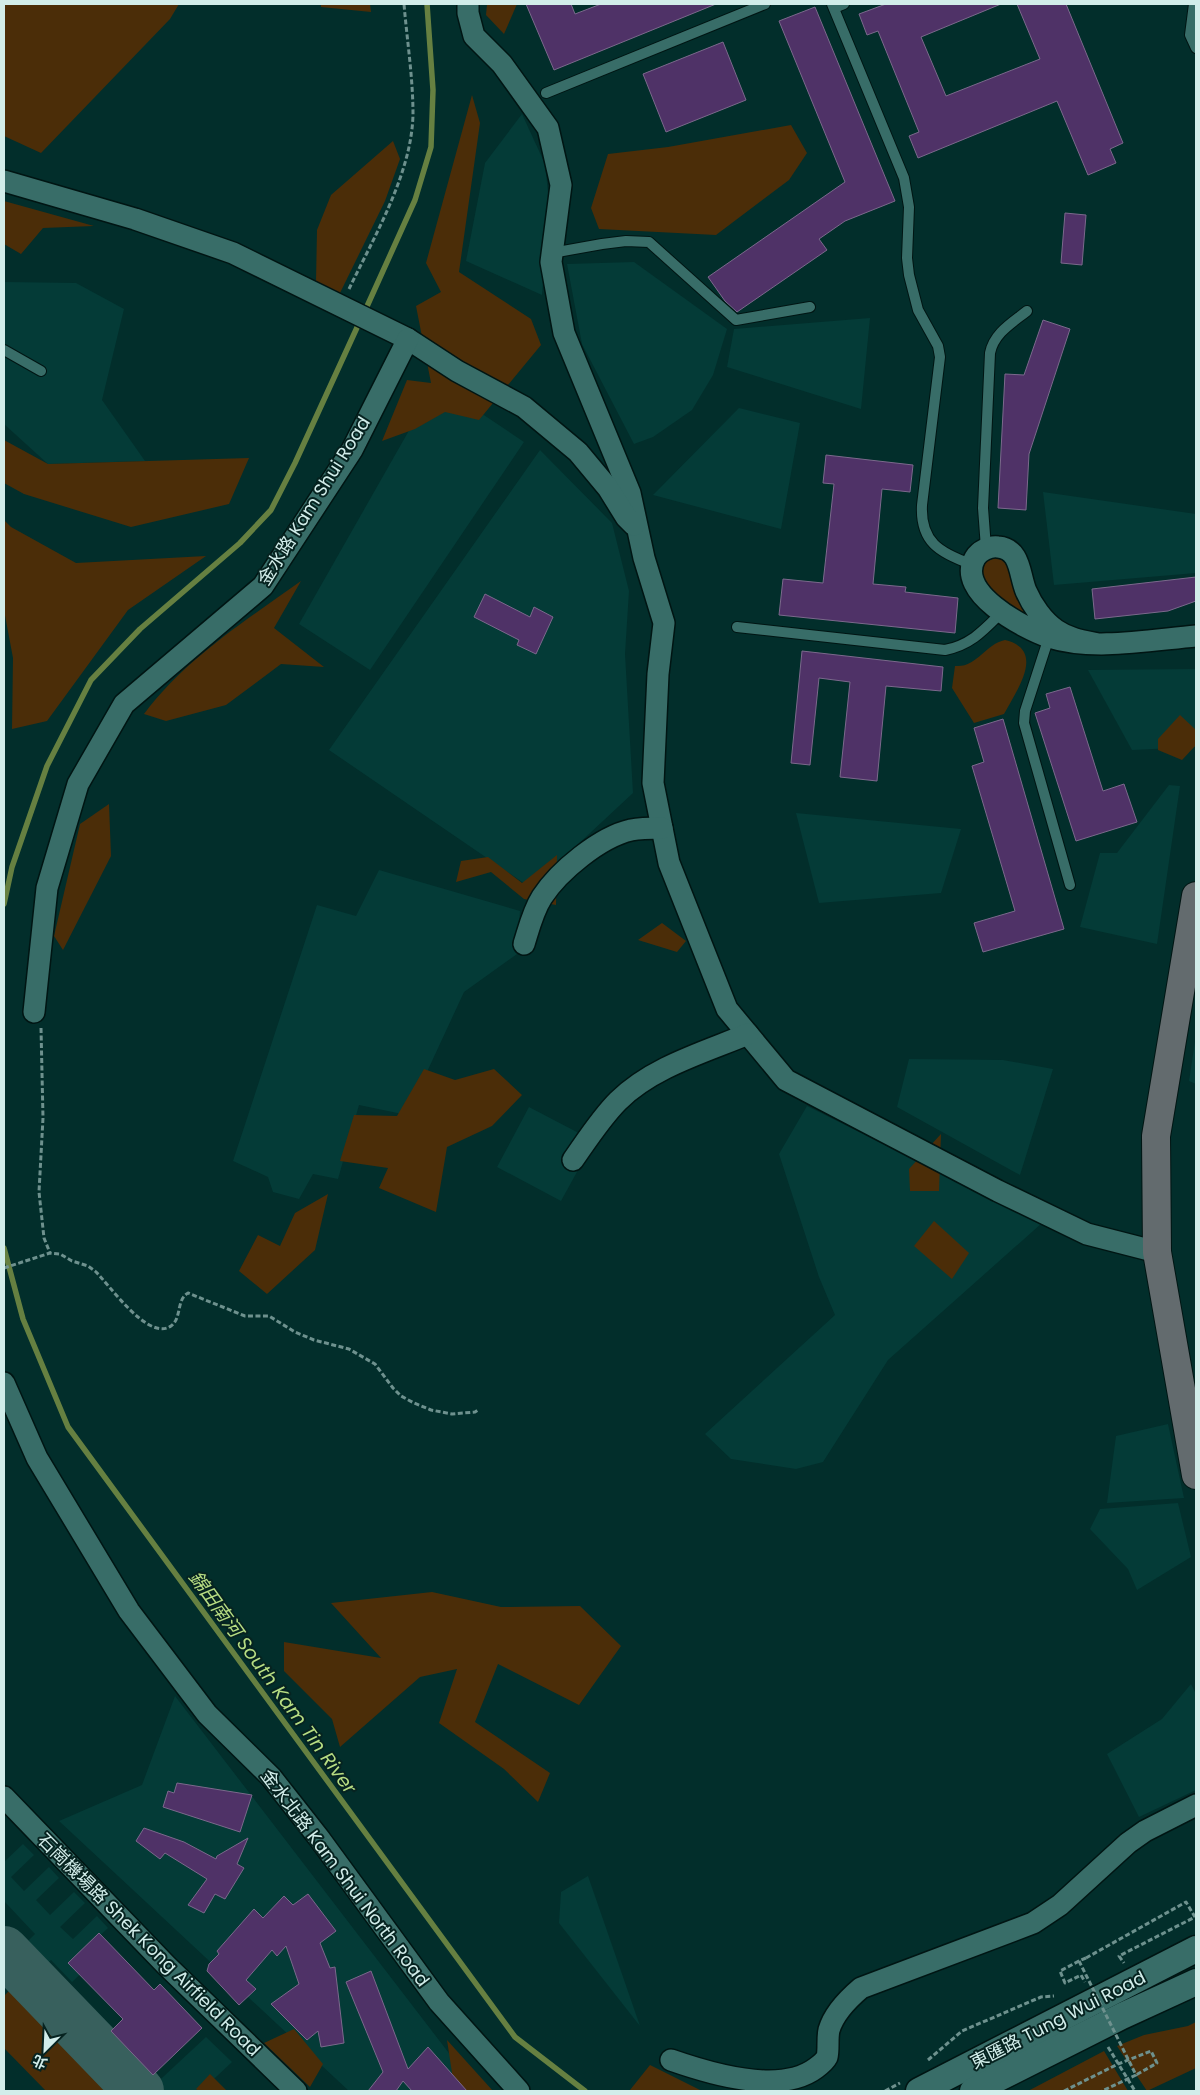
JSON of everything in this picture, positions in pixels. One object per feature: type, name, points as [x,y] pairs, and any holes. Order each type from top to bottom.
[{"type":"main road","points":[[1196,896],[1156,1136],[1158,1252],[1196,1475]]},
{"type":"street","points":[[468,9],[474,36],[502,64],[548,128],[561,185],[551,262],[564,334],[630,493],[644,558],[664,623],[658,674],[653,784],[669,863],[728,1009],[786,1080],[1087,1234],[1158,1252]]},
{"type":"street","points":[[4,181],[135,219],[232,253],[408,339],[457,371],[524,407],[578,452],[608,488],[626,517],[638,529]]},
{"type":"street","name":"金水路 Kam Shui Road","points":[[34,1012],[47,888],[78,784],[124,704],[263,586],[352,450],[408,339]]},
{"type":"street","points":[[1098,644],[1074,639],[1054,629],[1039,613],[1028,596],[1016,557],[1008,550],[997,547],[986,548],[977,554],[971,564],[970,575],[974,585],[1002,612],[1029,629],[1049,637],[1080,643],[1098,644],[1196,636]]},
{"type":"street","points":[[524,944],[531,919],[541,898],[560,874],[604,841],[630,830],[662,828]]},
{"type":"street","points":[[573,1160],[596,1127],[618,1101],[645,1080],[748,1034]]},
{"type":"street","name":"金水北路 Kam Shui North Road","points":[[4,1383],[37,1458],[129,1611],[208,1714],[272,1777],[319,1838],[438,2002],[519,2091]]},
{"type":"street","name":"石崗機場路 Shek Kong Airfield Road","points":[[4,1797],[166,1965],[296,2091]]},
{"type":"street","points":[[671,2060],[728,2080],[761,2086],[793,2083],[811,2074],[826,2058],[830,2029],[848,1999],[861,1988],[1033,1924],[1060,1905],[1145,1831],[1196,1805]]},
{"type":"street","name":"東匯路 Tung Wui Road","points":[[919,2091],[1196,1949]]},
{"type":"street","name":"東匯路 Tung Wui Road","points":[[973,2091],[1196,1982]]},
{"type":"lane","points":[[546,93],[766,4]]},
{"type":"lane","points":[[1194,4],[1190,35],[1196,48]]},
{"type":"lane","points":[[837,5],[904,178],[909,207],[907,258],[909,275],[918,310],[938,346],[940,357],[922,505],[922,524],[931,542],[937,548],[953,558],[971,564]]},
{"type":"lane","points":[[552,253],[610,243],[650,242],[736,320],[810,307]]},
{"type":"lane","points":[[986,548],[983,508],[990,353],[998,335],[1027,311]]},
{"type":"lane","points":[[4,350],[40,371]]},
{"type":"lane","points":[[737,627],[945,650],[967,644],[976,638],[1002,612]]},
{"type":"lane","points":[[1049,637],[1026,705],[1024,723],[1070,885]]},
{"type":"path","points":[[334,302],[396,190],[407,154],[413,115],[404,4]]},
{"type":"path","points":[[34,1012],[42,1030],[43,1118],[39,1192],[44,1238],[50,1253]]},
{"type":"path","points":[[4,1268],[50,1253],[60,1254],[72,1261],[88,1266],[104,1278],[135,1316],[158,1328],[172,1326],[176,1321],[182,1297],[188,1293],[193,1293],[245,1316],[274,1318],[295,1332],[314,1340],[349,1348],[375,1364],[401,1396],[414,1404],[452,1414],[478,1410]]},
{"type":"path","points":[[1086,1985],[1082,1975],[1065,1983],[1060,1971],[1186,1902],[1195,1917],[1120,1956],[1125,1966]]},
{"type":"path","points":[[1079,1961],[1136,2074]]},
{"type":"path","points":[[1104,2040],[1134,2091]]},
{"type":"path","points":[[1064,2091],[1118,2064],[1151,2051],[1157,2063],[1102,2091]]},
{"type":"shaded area","points":[[4,4],[179,4],[170,19],[41,153],[4,136]]},
{"type":"shaded area","points":[[321,4],[370,4],[371,12],[321,7]]},
{"type":"shaded area","points":[[487,4],[517,4],[504,34],[486,15]]},
{"type":"shaded area","points":[[472,95],[480,123],[459,272],[531,319],[541,345],[479,420],[445,412],[415,429],[382,441],[407,380],[431,383],[416,306],[441,292],[426,263]]},
{"type":"shaded area","points":[[522,114],[545,164],[549,202],[542,295],[466,261],[485,163]]},
{"type":"shaded area","points":[[791,125],[807,153],[789,180],[716,235],[599,229],[591,208],[608,154],[668,147]]},
{"type":"shaded area","points":[[393,141],[400,159],[385,201],[340,293],[316,282],[317,230],[331,195]]},
{"type":"shaded area","points":[[4,201],[94,226],[43,228],[21,254],[4,244]]},
{"type":"shaded area","points":[[634,262],[727,329],[713,375],[692,410],[653,437],[634,444],[582,344],[567,264]]},
{"type":"shaded area","points":[[4,282],[76,283],[124,309],[102,400],[145,461],[48,464],[4,424]]},
{"type":"shaded area","points":[[870,318],[861,409],[727,367],[734,329]]},
{"type":"shaded area","points":[[436,383],[524,442],[370,670],[299,624]]},
{"type":"shaded area","points":[[739,408],[800,423],[781,529],[653,495]]},
{"type":"shaded area","points":[[4,440],[48,464],[249,458],[229,504],[131,527],[24,494],[4,483]]},
{"type":"shaded area","points":[[540,450],[612,523],[629,591],[625,654],[633,793],[531,888],[329,750]]},
{"type":"shaded area","points":[[1043,492],[1196,514],[1196,573],[1054,585]]},
{"type":"shaded area","points":[[4,520],[11,527],[76,563],[206,556],[128,610],[47,721],[12,729],[13,658],[4,610]]},
{"type":"shaded area","points":[[996,558],[1007,564],[1016,595],[1029,617],[1002,598],[984,580],[982,568],[985,562]]},
{"type":"shaded area","points":[[301,581],[274,628],[324,667],[281,664],[226,705],[166,721],[144,714],[160,694],[197,658]]},
{"type":"shaded area","points":[[1005,640],[1018,645],[1024,653],[1026,662],[1025,672],[1021,683],[1004,714],[974,723],[952,688],[955,666],[963,666],[975,660],[998,642]]},
{"type":"shaded area","points":[[1196,669],[1196,747],[1132,750],[1088,670]]},
{"type":"shaded area","points":[[1180,715],[1196,730],[1196,745],[1182,760],[1158,750],[1158,739]]},
{"type":"shaded area","points":[[1169,785],[1180,786],[1157,944],[1080,927],[1100,853],[1117,853]]},
{"type":"shaded area","points":[[109,804],[111,856],[63,950],[54,936],[80,824]]},
{"type":"shaded area","points":[[796,813],[961,829],[941,893],[819,903]]},
{"type":"shaded area","points":[[557,855],[556,905],[524,899],[491,872],[456,882],[461,861],[488,857],[522,883]]},
{"type":"shaded area","points":[[379,870],[520,911],[517,954],[464,992],[407,1115],[359,1105],[338,1179],[313,1174],[299,1199],[273,1192],[268,1177],[233,1161],[317,905],[356,916]]},
{"type":"shaded area","points":[[662,923],[686,941],[677,952],[638,940]]},
{"type":"shaded area","points":[[1196,1035],[1196,1084],[1189,1081]]},
{"type":"shaded area","points":[[909,1059],[1003,1060],[1053,1069],[1020,1175],[897,1107]]},
{"type":"shaded area","points":[[424,1069],[455,1080],[494,1069],[522,1095],[492,1126],[447,1147],[436,1212],[379,1188],[388,1168],[340,1161],[354,1115],[397,1116]]},
{"type":"shaded area","points":[[807,1106],[1042,1223],[888,1360],[823,1462],[796,1469],[731,1459],[705,1434],[835,1315],[819,1277],[779,1154]]},
{"type":"shaded area","points":[[529,1107],[594,1141],[561,1201],[497,1167]]},
{"type":"shaded area","points":[[941,1134],[939,1191],[910,1191],[909,1169]]},
{"type":"shaded area","points":[[328,1194],[315,1250],[267,1294],[239,1271],[258,1235],[280,1246],[295,1213]]},
{"type":"shaded area","points":[[934,1221],[969,1253],[952,1279],[914,1246]]},
{"type":"shaded area","points":[[1168,1424],[1184,1498],[1107,1503],[1116,1436]]},
{"type":"shaded area","points":[[1178,1503],[1191,1557],[1137,1590],[1128,1569],[1090,1529],[1100,1509]]},
{"type":"shaded area","points":[[432,1592],[501,1607],[580,1606],[621,1646],[579,1705],[498,1664],[475,1722],[550,1773],[538,1802],[504,1769],[439,1723],[457,1669],[420,1677],[340,1747],[332,1719],[284,1671],[284,1642],[381,1658],[331,1603]]},
{"type":"shaded area","points":[[1191,1684],[1196,1694],[1196,1790],[1139,1817],[1107,1754],[1162,1719]]},
{"type":"shaded area","points":[[175,1696],[478,2091],[349,2091],[59,1821],[142,1785]]},
{"type":"shaded area","points":[[23,1844],[34,1855],[11,1877],[24,1891],[49,1867],[59,1878],[36,1900],[50,1915],[74,1892],[85,1903],[60,1927],[73,1939],[97,1916],[108,1928],[86,1949],[96,1959],[72,1982],[51,1960],[31,1979],[11,1958],[35,1934],[4,1901],[4,1862]]},
{"type":"shaded area","points":[[588,1876],[640,2026],[559,1923],[561,1892]]},
{"type":"shaded area","points":[[19,1981],[128,2091],[46,2091],[4,2048],[4,1996]]},
{"type":"shaded area","points":[[1196,2022],[1196,2068],[1147,2091],[1117,2046],[1144,2035],[1188,2026]]},
{"type":"shaded area","points":[[294,2029],[323,2064],[310,2087],[264,2043]]},
{"type":"shaded area","points":[[206,2037],[232,2062],[201,2091],[148,2091]]},
{"type":"shaded area","points":[[447,2040],[493,2091],[459,2091],[454,2086]]},
{"type":"shaded area","points":[[1104,2051],[1128,2091],[1028,2091]]},
{"type":"shaded area","points":[[650,2065],[702,2091],[630,2090]]},
{"type":"shaded area","points":[[210,2074],[227,2091],[199,2091],[196,2089]]},
{"type":"building","points":[[526,4],[571,4],[575,14],[601,4],[716,4],[554,70]]},
{"type":"building","points":[[886,4],[1001,4],[921,37],[946,96],[1040,59],[1017,4],[1066,4],[1123,143],[1110,149],[1116,163],[1088,175],[1057,101],[918,158],[909,136],[919,132],[878,31],[867,35],[859,14]]},
{"type":"building","points":[[815,7],[895,201],[845,221],[819,239],[827,250],[737,312],[725,301],[708,277],[845,182],[779,21]]},
{"type":"building","points":[[723,42],[746,100],[666,132],[643,74]]},
{"type":"building","points":[[1065,213],[1086,215],[1082,265],[1061,263]]},
{"type":"building","points":[[1043,320],[1070,329],[1029,454],[1026,510],[998,508],[1005,374],[1024,375]]},
{"type":"building","points":[[826,455],[913,465],[910,492],[882,489],[873,584],[906,587],[905,592],[958,598],[955,633],[779,615],[783,579],[823,583],[834,484],[823,483]]},
{"type":"building","points":[[1196,577],[1196,601],[1168,611],[1095,619],[1092,589]]},
{"type":"building","points":[[485,594],[530,617],[534,607],[553,617],[536,654],[517,645],[519,640],[474,617]]},
{"type":"building","points":[[802,651],[943,667],[941,691],[886,686],[877,781],[840,777],[850,682],[819,678],[810,765],[791,763]]},
{"type":"building","points":[[1070,687],[1103,791],[1124,784],[1137,822],[1076,841],[1035,713],[1050,708],[1046,694]]},
{"type":"building","points":[[1003,719],[1064,929],[983,952],[974,923],[1015,911],[972,766],[984,762],[974,728]]},
{"type":"building","points":[[177,1783],[252,1795],[240,1832],[163,1807],[168,1791],[174,1793]]},
{"type":"building","points":[[144,1828],[184,1842],[216,1859],[217,1856],[248,1838],[237,1864],[244,1868],[225,1899],[215,1894],[204,1913],[188,1905],[207,1879],[165,1853],[160,1859],[136,1841]]},
{"type":"building","points":[[308,1894],[336,1931],[320,1943],[330,1968],[335,1967],[344,2043],[321,2047],[318,2031],[307,2040],[271,2004],[299,1984],[286,1946],[277,1956],[272,1950],[246,1980],[256,1989],[239,2005],[207,1971],[209,1964],[219,1954],[217,1951],[254,1909],[263,1918],[284,1896],[293,1905]]},
{"type":"building","points":[[99,1933],[154,1990],[160,1984],[202,2028],[153,2075],[111,2031],[123,2019],[68,1963]]},
{"type":"building","points":[[371,1971],[408,2069],[428,2047],[467,2091],[412,2091],[403,2081],[396,2091],[368,2091],[383,2072],[346,1982]]},
{"type":"waterway","points":[[364,313],[415,200],[431,147],[433,90],[427,4]]},
{"type":"waterway","points":[[4,904],[12,867],[47,766],[91,680],[140,629],[240,543],[271,510],[295,463],[360,321]]},
{"type":"waterway","name":"錦田南河 South Kam Tin River","points":[[4,1248],[23,1319],[68,1427],[515,2037],[585,2091]]},
{"type":"taxiway","points":[[4,1951],[139,2091]]}]
